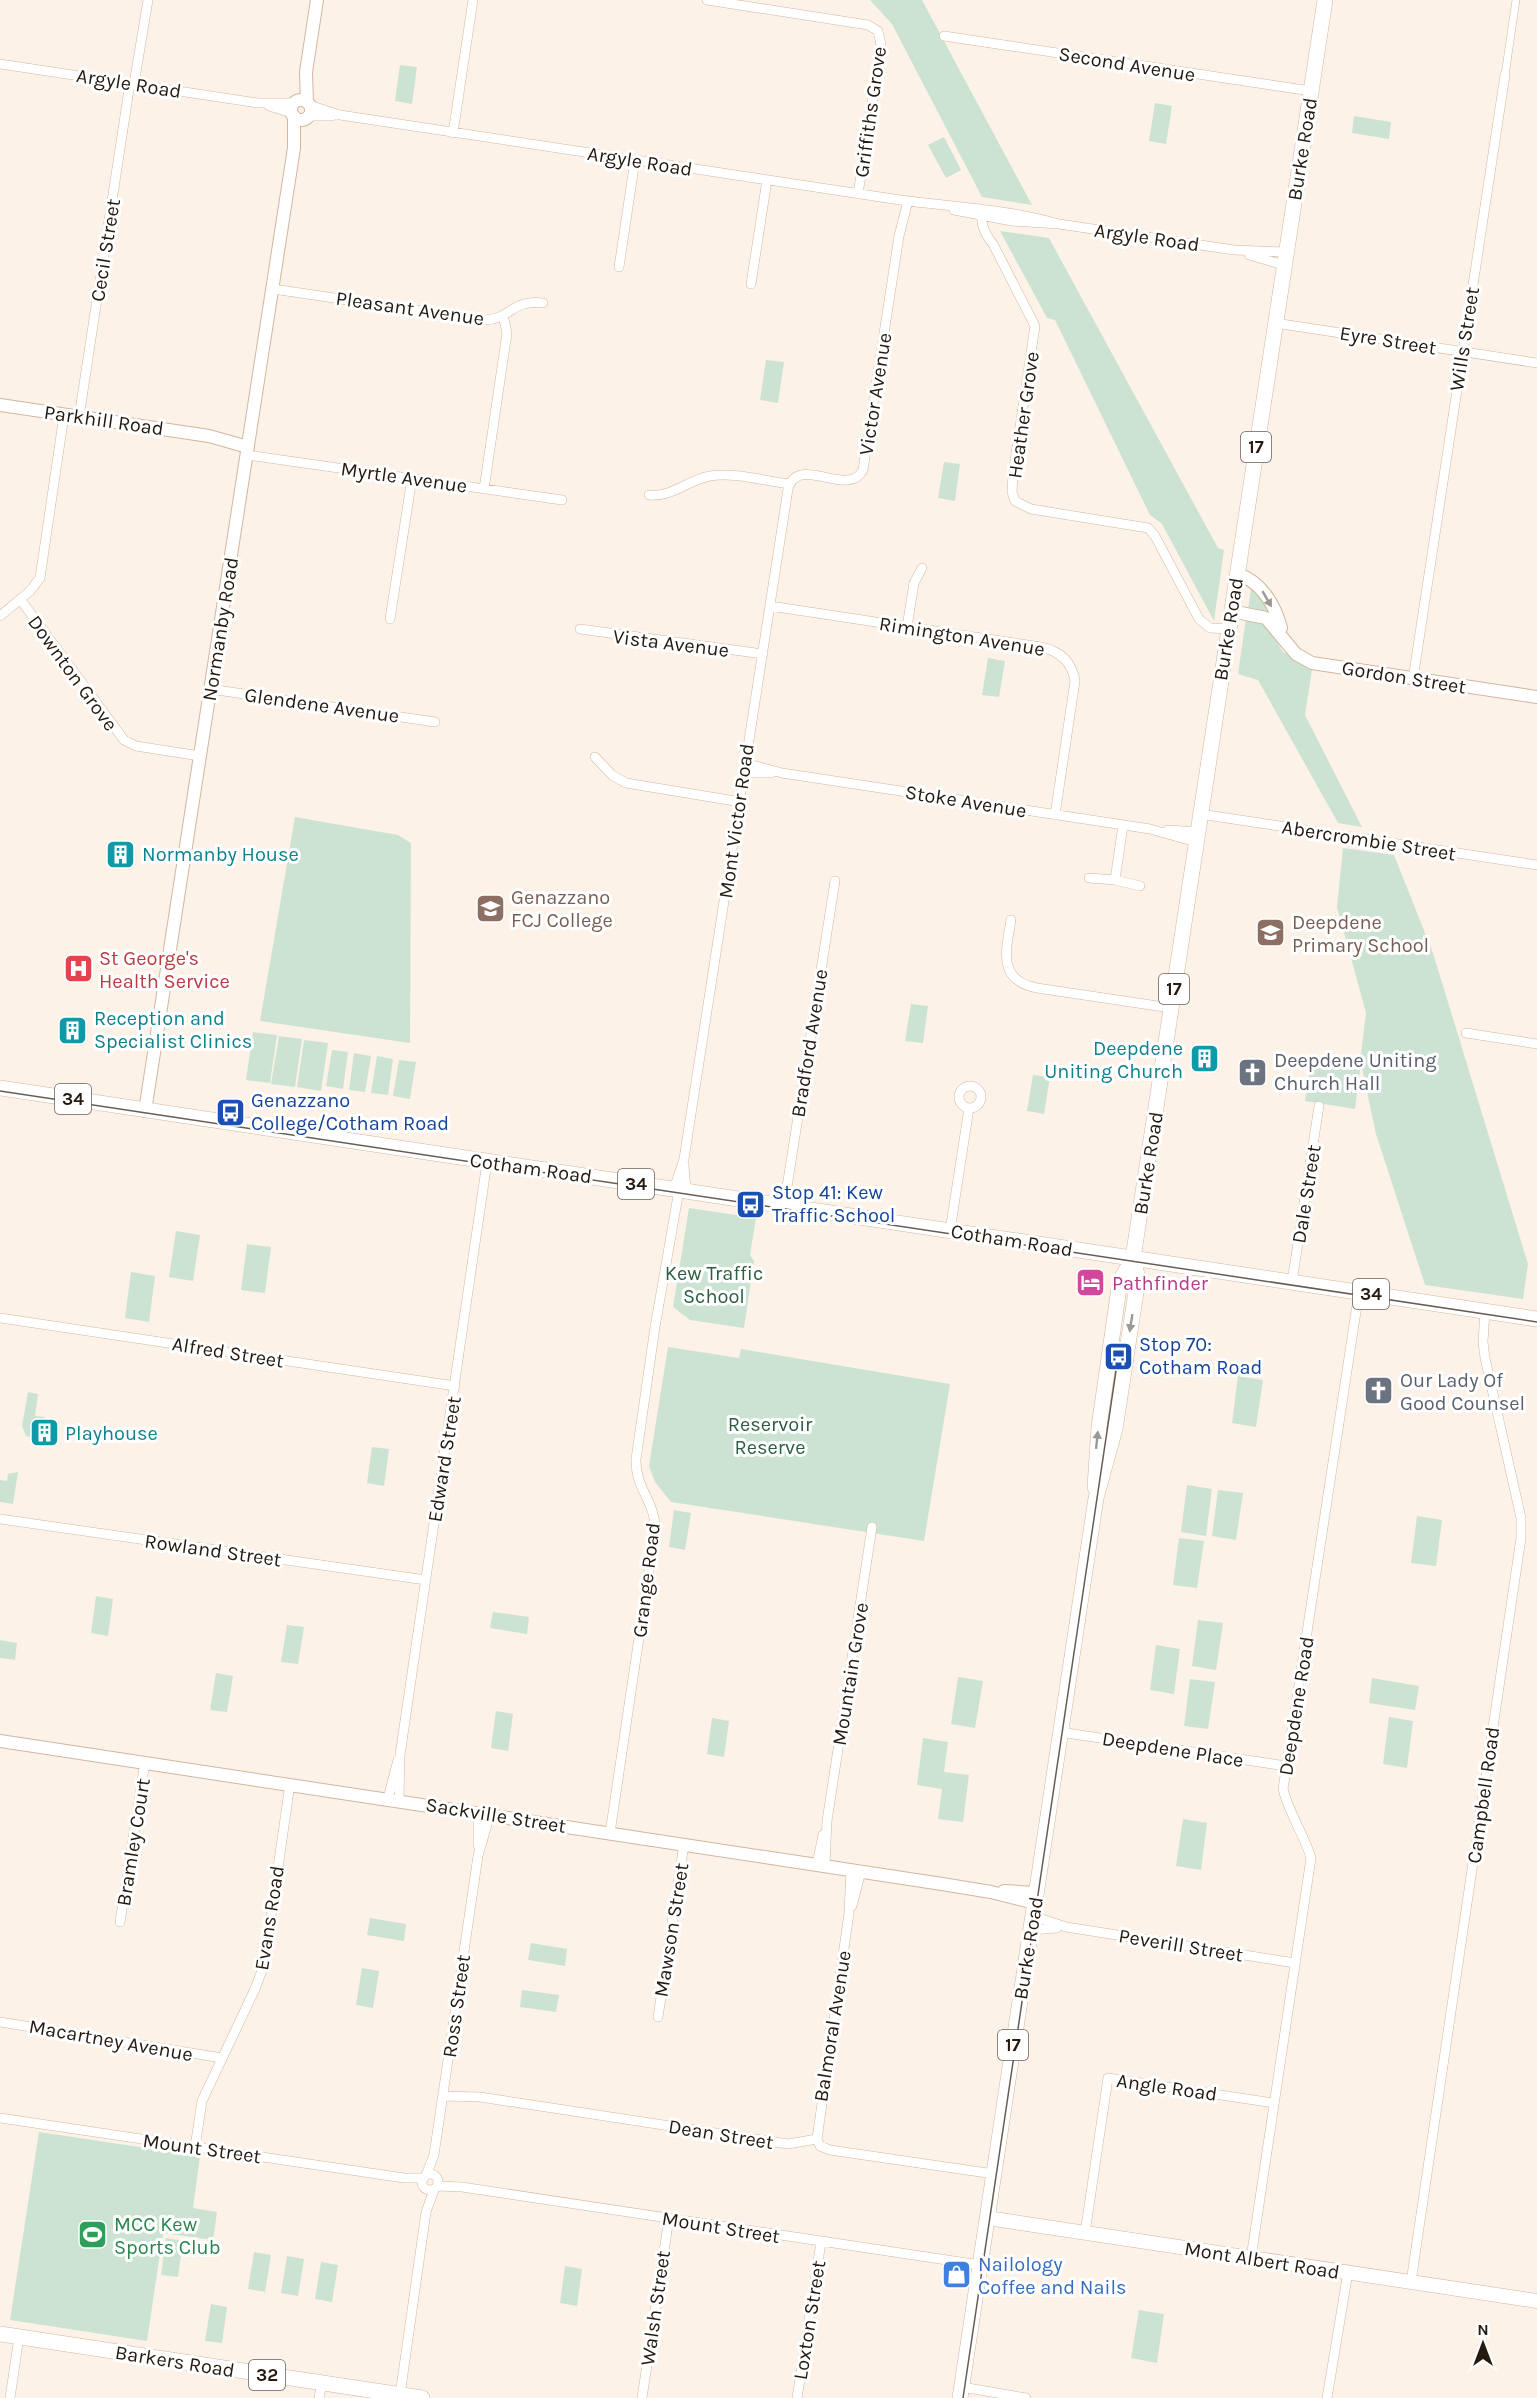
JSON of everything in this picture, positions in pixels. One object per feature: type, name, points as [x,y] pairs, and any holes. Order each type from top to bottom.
[{"type":"main road","name":"Burke Road","points":[[961,2393],[1096,1498],[1115,1429],[1138,1279],[1133,1258],[1325,0]]},
{"type":"main road","name":"Cotham Road","points":[[0,1088],[1133,1258]]},
{"type":"main road","name":"34","points":[[1133,1258],[1537,1319]]},
{"type":"main road","name":"Mont Albert Road","points":[[987,2218],[1537,2301]]},
{"type":"main road","name":"Barkers Road","points":[[0,2334],[320,2390],[422,2398]]},
{"type":"street","name":"Cecil Street","points":[[79,417],[132,84],[148,0]]},
{"type":"street","name":"Normanby Road","points":[[145,1111],[317,0]]},
{"type":"street","points":[[453,133],[474,0]]},
{"type":"street","name":"Griffiths Grove","points":[[707,0],[868,25],[878,31],[881,45],[858,194]]},
{"type":"street","name":"Wills Street","points":[[1413,679],[1516,0]]},
{"type":"street","name":"Second Avenue","points":[[944,36],[1311,91]]},
{"type":"street","name":"Argyle Road","points":[[0,64],[1285,259]]},
{"type":"street","points":[[619,267],[635,160]]},
{"type":"street","points":[[751,284],[767,180]]},
{"type":"street","name":"Victor Avenue","points":[[789,484],[802,475],[851,481],[862,474],[904,201]]},
{"type":"street","name":"Heather Grove","points":[[987,213],[985,233],[993,243],[1035,326],[1013,474],[1012,492],[1015,501],[1031,509],[1148,528],[1155,536],[1199,619],[1209,628],[1228,629]]},
{"type":"street","name":"Pleasant Avenue","points":[[273,289],[484,321],[503,315],[521,303],[543,303]]},
{"type":"street","points":[[484,489],[507,333],[503,315]]},
{"type":"street","name":"Eyre Street","points":[[1275,323],[1537,363]]},
{"type":"street","name":"Parkhill Road","points":[[0,405],[209,436],[248,446]]},
{"type":"street","points":[[0,616],[38,583],[42,571],[64,415]]},
{"type":"street","name":"Myrtle Avenue","points":[[248,446],[412,478],[562,500]]},
{"type":"street","points":[[649,495],[670,494],[696,480],[717,475],[789,484]]},
{"type":"street","points":[[390,619],[412,478]]},
{"type":"street","name":"Mont Victor Road","points":[[680,1190],[789,484]]},
{"type":"street","points":[[906,627],[914,584],[922,568]]},
{"type":"street","name":"Gordon Street","points":[[1237,574],[1251,579],[1261,589],[1279,621],[1283,636]]},
{"type":"street","name":"Downton Grove","points":[[20,600],[123,740],[136,746],[200,756]]},
{"type":"street","name":"Rimington Avenue","points":[[770,606],[1048,649],[1060,654],[1069,663],[1074,675],[1074,688],[1055,815]]},
{"type":"street","name":"Gordon Street","points":[[1231,611],[1266,618],[1296,654],[1312,663],[1537,697]]},
{"type":"street","name":"Vista Avenue","points":[[580,629],[763,654]]},
{"type":"street","name":"Glendene Avenue","points":[[210,689],[435,722]]},
{"type":"street","points":[[595,757],[612,775],[626,783],[741,802]]},
{"type":"street","name":"Stoke Avenue","points":[[744,768],[1197,837]]},
{"type":"street","name":"Abercrombie Street","points":[[1200,814],[1537,865]]},
{"type":"street","points":[[1115,880],[1123,825]]},
{"type":"street","points":[[1089,879],[1115,880],[1140,886]]},
{"type":"street","name":"Bradford Avenue","points":[[784,1206],[835,881]]},
{"type":"street","points":[[1011,920],[1006,962],[1011,973],[1020,983],[1037,988],[1171,1008]]},
{"type":"street","points":[[1466,1033],[1537,1044]]},
{"type":"street","name":"Dale Street","points":[[1292,1282],[1319,1106]]},
{"type":"street","points":[[950,1231],[969,1108]]},
{"type":"street","name":"Edward Street","points":[[393,1799],[487,1162]]},
{"type":"street","name":"Grange Road","points":[[610,1833],[655,1530],[654,1512],[638,1481],[636,1460],[655,1327],[680,1190]]},
{"type":"street","name":"Deepdene Road","points":[[1251,2258],[1311,1858],[1306,1838],[1287,1805],[1283,1789],[1359,1292]]},
{"type":"street","name":"Campbell Road","points":[[1411,2282],[1521,1538],[1521,1518],[1485,1358],[1483,1342],[1485,1311]]},
{"type":"street","name":"Alfred Street","points":[[0,1318],[455,1386]]},
{"type":"street","name":"Rowland Street","points":[[0,1520],[426,1580]]},
{"type":"street","name":"Mountain Grove","points":[[821,1865],[872,1527]]},
{"type":"street","name":"Deepdene Place","points":[[1060,1732],[1286,1766]]},
{"type":"street","name":"Sackville Street","points":[[0,1741],[393,1799],[991,1892],[1034,1911]]},
{"type":"street","name":"Bramley Court","points":[[120,1922],[145,1762]]},
{"type":"street","name":"Evans Road","points":[[195,2147],[201,2103],[264,1965],[290,1784]]},
{"type":"street","name":"Ross Street","points":[[400,2395],[484,1813]]},
{"type":"street","name":"Mawson Street","points":[[658,2017],[684,1844]]},
{"type":"street","name":"Balmoral Avenue","points":[[817,2139],[856,1870]]},
{"type":"street","name":"Peverill Street","points":[[1034,1911],[1066,1927],[1295,1963]]},
{"type":"street","name":"Macartney Avenue","points":[[0,2022],[222,2058]]},
{"type":"street","name":"Angle Road","points":[[1085,2233],[1108,2078],[1274,2103]]},
{"type":"street","name":"Dean Street","points":[[443,2096],[480,2097],[788,2144],[817,2139]]},
{"type":"street","name":"Mount Street","points":[[0,2118],[980,2265]]},
{"type":"street","points":[[817,2139],[820,2146],[830,2150],[994,2174]]},
{"type":"street","name":"Walsh Street","points":[[642,2398],[669,2218]]},
{"type":"street","name":"Loxton Street","points":[[797,2398],[821,2242]]},
{"type":"street","points":[[1327,2398],[1348,2272]]},
{"type":"street","points":[[10,2398],[20,2337]]},
{"type":"street","points":[[961,2393],[1026,2398]]},
{"type":"green space","points":[[870,0],[922,0],[1032,205],[982,197],[892,24]]},
{"type":"green space","points":[[400,65],[417,67],[412,104],[395,101]]},
{"type":"green space","points":[[1155,103],[1172,106],[1166,144],[1149,141]]},
{"type":"green space","points":[[1354,116],[1391,122],[1389,139],[1352,133]]},
{"type":"green space","points":[[944,137],[961,170],[946,178],[928,145]]},
{"type":"green space","points":[[1000,231],[1049,238],[1218,548],[1224,550],[1214,621],[1162,524],[1150,515],[1055,320],[1047,318]]},
{"type":"green space","points":[[766,360],[784,362],[778,403],[760,400]]},
{"type":"green space","points":[[944,462],[960,464],[955,501],[938,498]]},
{"type":"green space","points":[[1252,583],[1255,586],[1271,615],[1248,609]]},
{"type":"green space","points":[[1246,618],[1265,622],[1283,652],[1312,670],[1305,715],[1362,827],[1338,823],[1258,680],[1238,674]]},
{"type":"green space","points":[[988,658],[1005,661],[999,697],[982,695]]},
{"type":"green space","points":[[295,817],[398,835],[411,843],[410,1043],[260,1021]]},
{"type":"green space","points":[[1343,848],[1394,855],[1433,953],[1528,1264],[1523,1299],[1425,1285],[1376,1134],[1361,1064],[1355,1109],[1305,1101],[1312,1055],[1360,1062],[1366,1013],[1337,907]]},
{"type":"green space","points":[[911,1004],[928,1006],[923,1043],[905,1041]]},
{"type":"green space","points":[[253,1032],[277,1035],[270,1083],[246,1080]]},
{"type":"green space","points":[[279,1036],[302,1039],[295,1087],[271,1084]]},
{"type":"green space","points":[[304,1040],[328,1043],[321,1091],[297,1087]]},
{"type":"green space","points":[[332,1050],[348,1052],[343,1089],[326,1086]]},
{"type":"green space","points":[[354,1053],[371,1056],[365,1092],[349,1090]]},
{"type":"green space","points":[[377,1056],[393,1059],[388,1095],[371,1093]]},
{"type":"green space","points":[[399,1060],[416,1062],[410,1099],[393,1096]]},
{"type":"green space","points":[[1033,1075],[1050,1077],[1044,1114],[1027,1111]]},
{"type":"green space","name":"Kew Traffic School","points":[[689,1208],[756,1218],[750,1255],[754,1261],[744,1328],[690,1320],[673,1307]]},
{"type":"green space","points":[[176,1231],[200,1235],[193,1281],[169,1277]]},
{"type":"green space","points":[[247,1244],[271,1247],[265,1293],[241,1290]]},
{"type":"green space","points":[[131,1272],[155,1276],[149,1322],[125,1318]]},
{"type":"green space","name":"Reservoir Reserve","points":[[668,1347],[739,1358],[741,1349],[950,1384],[924,1541],[671,1502],[655,1482],[649,1466]]},
{"type":"green space","points":[[1238,1376],[1263,1380],[1256,1427],[1232,1423]]},
{"type":"green space","points":[[28,1392],[38,1394],[35,1416],[45,1417],[44,1424],[59,1427],[58,1430],[32,1426],[30,1437],[26,1436],[22,1426]]},
{"type":"green space","points":[[372,1447],[389,1449],[384,1486],[367,1483]]},
{"type":"green space","points":[[18,1472],[13,1504],[0,1502],[0,1480],[7,1481],[8,1474]]},
{"type":"green space","points":[[1187,1485],[1212,1489],[1206,1536],[1181,1532]]},
{"type":"green space","points":[[1218,1490],[1243,1493],[1236,1540],[1212,1536]]},
{"type":"green space","points":[[674,1510],[691,1513],[685,1550],[669,1547]]},
{"type":"green space","points":[[1417,1516],[1442,1520],[1436,1566],[1411,1563]]},
{"type":"green space","points":[[1179,1538],[1204,1541],[1197,1588],[1173,1585]]},
{"type":"green space","points":[[96,1596],[113,1599],[108,1636],[91,1633]]},
{"type":"green space","points":[[493,1612],[529,1617],[527,1634],[490,1628]]},
{"type":"green space","points":[[1198,1620],[1223,1623],[1216,1670],[1192,1666]]},
{"type":"green space","points":[[287,1625],[304,1627],[298,1664],[281,1662]]},
{"type":"green space","points":[[0,1640],[17,1643],[15,1660],[0,1658]]},
{"type":"green space","points":[[1156,1645],[1180,1649],[1174,1694],[1150,1690]]},
{"type":"green space","points":[[216,1673],[233,1676],[227,1712],[210,1710]]},
{"type":"green space","points":[[958,1677],[983,1681],[975,1728],[951,1724]]},
{"type":"green space","points":[[1372,1678],[1419,1686],[1415,1710],[1369,1703]]},
{"type":"green space","points":[[1190,1679],[1215,1682],[1208,1729],[1184,1726]]},
{"type":"green space","points":[[496,1711],[513,1714],[508,1751],[491,1748]]},
{"type":"green space","points":[[1389,1717],[1413,1721],[1407,1768],[1383,1764]]},
{"type":"green space","points":[[712,1718],[729,1721],[724,1757],[707,1754]]},
{"type":"green space","points":[[923,1738],[948,1742],[944,1772],[969,1775],[963,1822],[938,1819],[942,1789],[917,1785]]},
{"type":"green space","points":[[1183,1819],[1207,1823],[1201,1870],[1176,1866]]},
{"type":"green space","points":[[370,1918],[406,1924],[404,1941],[367,1935]]},
{"type":"green space","points":[[531,1943],[567,1949],[565,1966],[528,1960]]},
{"type":"green space","points":[[362,1968],[379,1971],[373,2008],[356,2005]]},
{"type":"green space","points":[[522,1990],[559,1995],[556,2012],[520,2007]]},
{"type":"green space","name":"MCC Kew Sports Club","points":[[39,2132],[200,2156],[193,2208],[217,2212],[213,2240],[163,2233],[147,2341],[10,2320]]},
{"type":"green space","points":[[166,2238],[183,2241],[178,2277],[161,2275]]},
{"type":"green space","points":[[254,2252],[271,2255],[265,2292],[248,2289]]},
{"type":"green space","points":[[287,2256],[304,2259],[298,2296],[281,2293]]},
{"type":"green space","points":[[321,2262],[338,2265],[332,2302],[315,2299]]},
{"type":"green space","points":[[565,2266],[582,2269],[577,2306],[560,2303]]},
{"type":"green space","points":[[211,2304],[227,2307],[222,2343],[205,2341]]},
{"type":"green space","points":[[1139,2310],[1164,2314],[1157,2363],[1131,2358]]},
{"type":"tram line","points":[[0,1091],[1537,1322]]},
{"type":"tram line","points":[[963,2398],[1120,1344]]},
{"type":"place","name":"Normanby House","points":[[121,854]]},
{"type":"place","name":"Genazzano FCJ College","points":[[490,908]]},
{"type":"place","name":"Deepdene Primary School","points":[[1271,933]]},
{"type":"place","name":"St George's Health Service","points":[[78,969]]},
{"type":"place","name":"Reception and Specialist Clinics","points":[[73,1030]]},
{"type":"place","name":"Deepdene Uniting Church","points":[[1204,1059]]},
{"type":"place","name":"Deepdene Uniting Church Hall","points":[[1253,1072]]},
{"type":"place","name":"Genazzano College/Cotham Road","points":[[230,1112]]},
{"type":"place","name":"Stop 41: Kew Traffic School","points":[[751,1204]]},
{"type":"place","name":"Pathfinder","points":[[1091,1283]]},
{"type":"place","name":"Stop 70: Cotham Road","points":[[1118,1356]]},
{"type":"place","name":"Our Lady Of Good Counsel","points":[[1379,1391]]},
{"type":"place","name":"Playhouse","points":[[44,1433]]},
{"type":"place","name":"MCC Kew Sports Club","points":[[93,2235]]},
{"type":"place","name":"Nailology Coffee and Nails","points":[[957,2275]]}]
